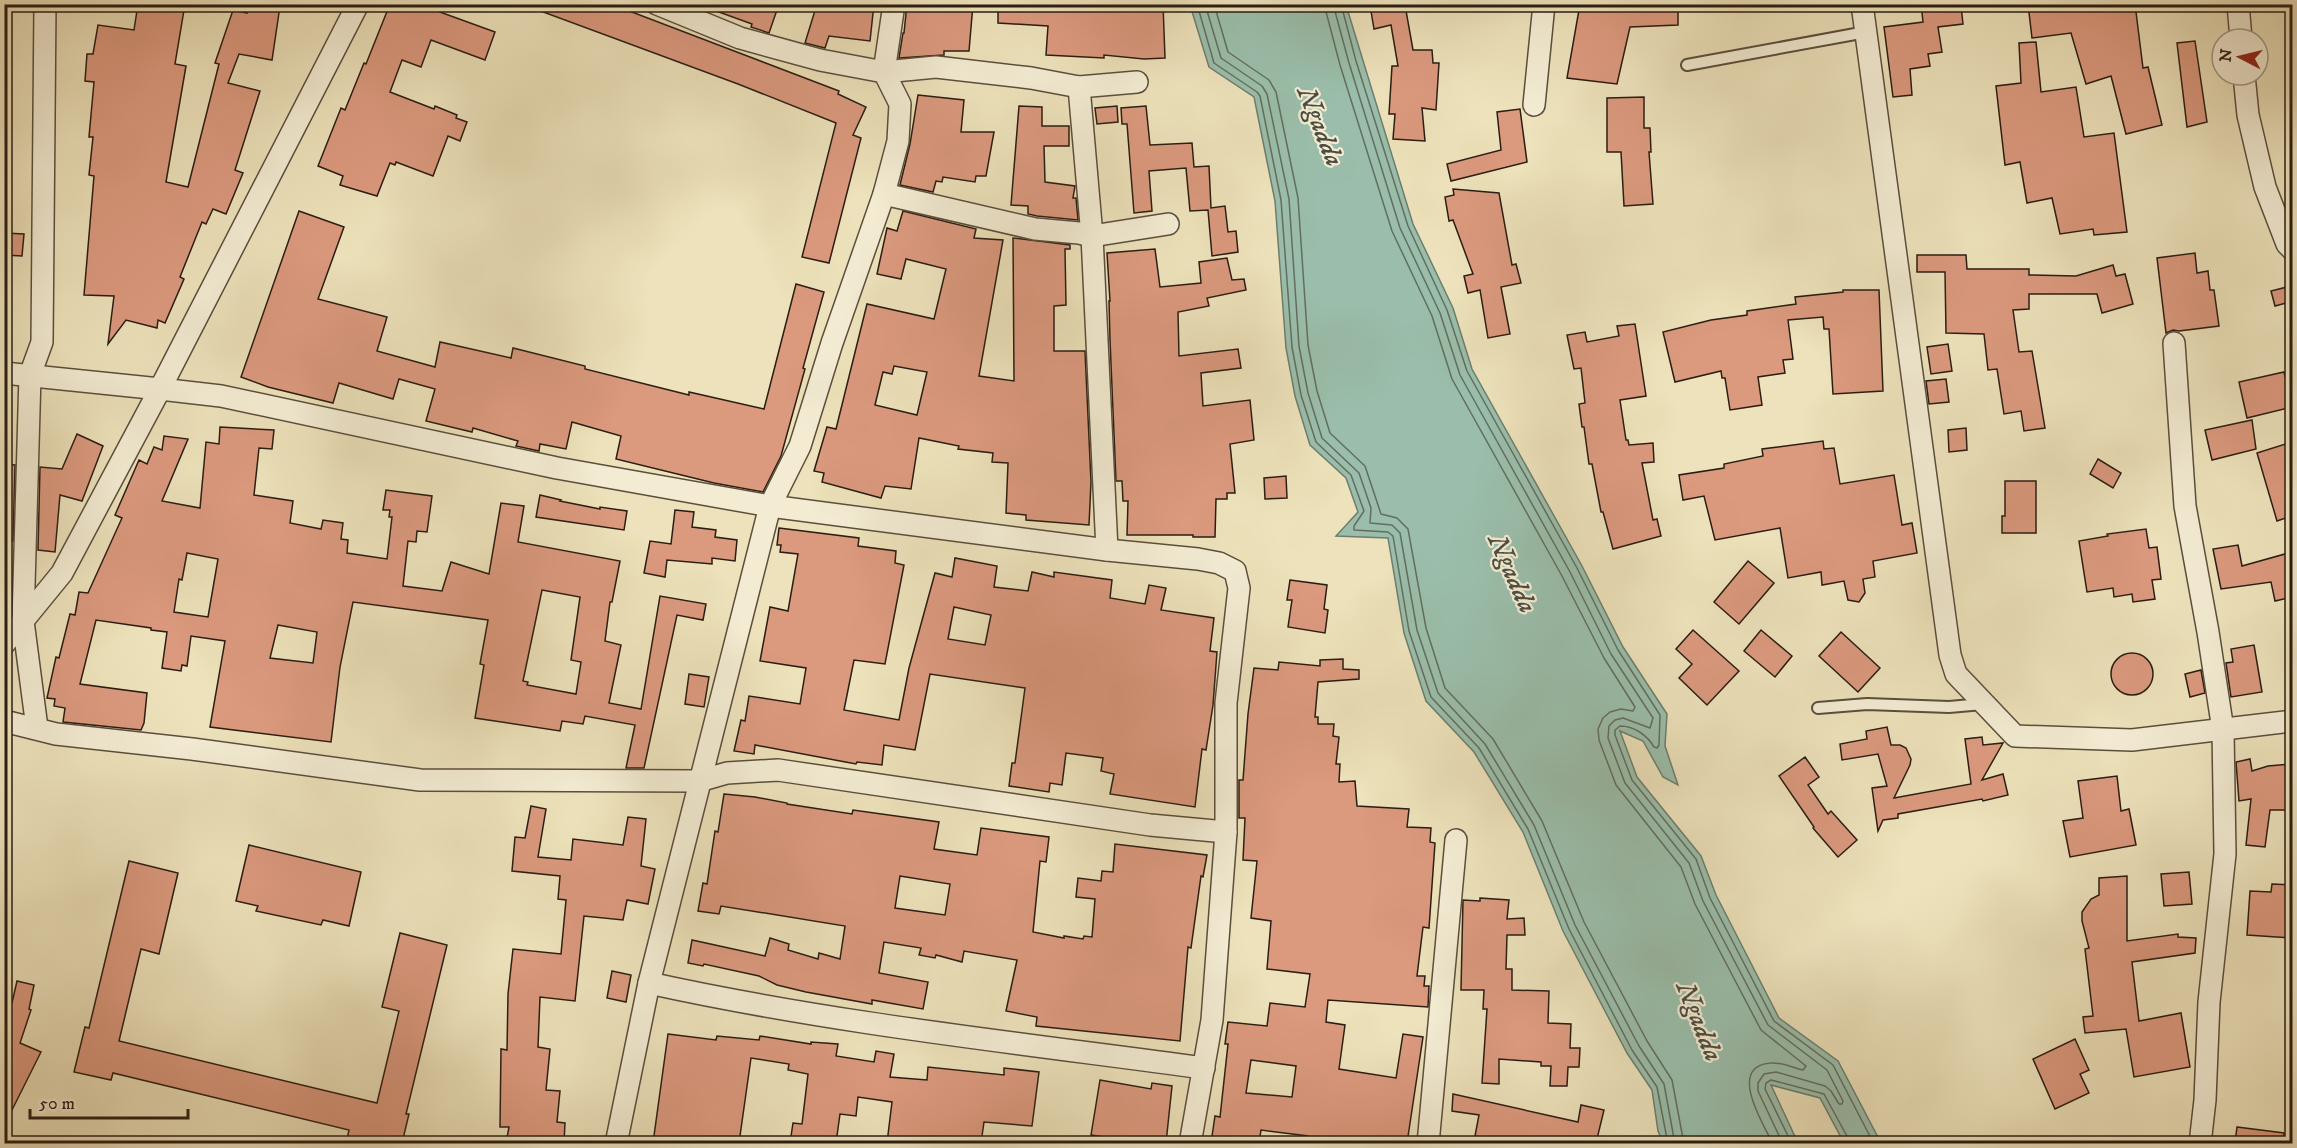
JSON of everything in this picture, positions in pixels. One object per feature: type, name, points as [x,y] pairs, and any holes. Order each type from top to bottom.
[{"type":"street","points":[[37,729],[23,621],[30,375],[42,342],[45,4]]},
{"type":"street","points":[[4,644],[62,573],[160,389],[358,4]]},
{"type":"street","points":[[657,4],[740,38],[820,60],[884,72],[936,67],[1031,78],[1079,87],[1137,82]]},
{"type":"street","points":[[616,1143],[648,983],[770,506],[800,446],[832,343],[884,194],[898,141],[900,104],[884,72],[894,4]]},
{"type":"street","points":[[1534,105],[1544,4]]},
{"type":"street","points":[[1862,4],[1950,655],[1956,674],[2015,736],[2132,740],[2292,722]]},
{"type":"street","points":[[2238,4],[2240,27]]},
{"type":"street","points":[[1079,87],[1092,236],[1107,550]]},
{"type":"street","points":[[2245,87],[2248,115],[2265,187],[2287,244],[2292,249]]},
{"type":"street","points":[[884,194],[1035,229],[1092,236],[1168,224]]},
{"type":"street","points":[[2174,343],[2185,506],[2223,730],[2225,854],[2209,1002],[2205,1100],[2200,1143]]},
{"type":"street","points":[[4,373],[221,396],[557,468],[770,506],[1107,550],[1198,559],[1219,563],[1235,571],[1239,588],[1226,703],[1226,832],[1212,1020],[1190,1143]]},
{"type":"street","points":[[4,721],[56,734],[192,749],[420,780],[699,781],[727,773],[778,770],[1150,825],[1226,832]]},
{"type":"street","points":[[1428,1143],[1456,840]]},
{"type":"street","points":[[648,983],[712,997],[830,1016],[1204,1068]]},
{"type":"lane","points":[[1687,65],[1866,32]]},
{"type":"lane","points":[[1818,708],[1867,704],[1948,707],[1983,704]]},
{"type":"water","name":"Ngadda","points":[[1190,5],[1346,5],[1413,224],[1453,308],[1472,369],[1582,566],[1623,647],[1667,714],[1665,746],[1678,785],[1663,777],[1643,741],[1620,731],[1637,777],[1701,856],[1716,895],[1779,1018],[1838,1061],[1881,1143],[1844,1143],[1820,1098],[1771,1085],[1798,1143],[1663,1143],[1658,1131],[1652,1090],[1627,1053],[1563,931],[1523,832],[1474,752],[1426,701],[1404,633],[1388,538],[1336,536],[1358,512],[1346,478],[1310,445],[1295,396],[1286,348],[1275,201],[1254,97],[1209,67]]},
{"type":"building","points":[[138,4],[185,4],[175,64],[186,66],[166,182],[188,187],[219,64],[215,63],[233,10],[247,13],[248,4],[280,6],[272,60],[239,54],[228,83],[260,91],[235,170],[243,173],[226,214],[213,209],[206,224],[202,222],[180,277],[184,279],[165,323],[158,320],[157,328],[126,320],[108,344],[114,296],[84,295],[94,176],[89,175],[93,137],[89,137],[94,82],[85,81],[87,54],[93,54],[98,25],[134,30]]},
{"type":"building","points":[[390,4],[418,4],[495,32],[485,60],[431,40],[421,67],[402,60],[390,92],[434,109],[435,106],[467,122],[460,141],[448,136],[433,176],[396,162],[395,165],[390,163],[377,196],[340,185],[343,176],[318,166],[341,108],[345,110]]},
{"type":"building","points":[[527,4],[611,4],[839,91],[838,94],[866,107],[853,135],[861,138],[829,263],[802,257],[836,123],[527,6]]},
{"type":"building","points":[[705,4],[779,4],[769,33],[751,27],[752,24],[705,7]]},
{"type":"building","points":[[817,4],[874,4],[870,41],[829,36],[825,48],[805,43]]},
{"type":"building","points":[[907,4],[973,4],[969,51],[944,51],[944,55],[899,58]]},
{"type":"building","points":[[998,4],[1163,4],[1165,58],[1046,55],[1048,26],[998,23]]},
{"type":"building","points":[[1580,4],[1678,4],[1678,25],[1630,27],[1617,84],[1567,78]]},
{"type":"building","points":[[1921,4],[1939,4],[1940,8],[1961,6],[1963,24],[1938,27],[1942,52],[1928,54],[1930,66],[1910,69],[1912,95],[1893,97],[1884,27],[1923,22]]},
{"type":"building","points":[[2028,4],[2135,4],[2143,68],[2148,67],[2162,125],[2126,134],[2111,76],[2086,84],[2071,33],[2032,38]]},
{"type":"building","points":[[1405,5],[1413,50],[1432,50],[1433,63],[1439,63],[1436,110],[1422,108],[1425,141],[1393,139],[1395,114],[1389,114],[1392,66],[1398,66],[1391,25],[1374,29],[1371,11]]},
{"type":"building","points":[[2195,41],[2207,122],[2187,127],[2177,43]]},
{"type":"building","points":[[2036,42],[2041,92],[2076,87],[2084,137],[2114,133],[2127,232],[2094,235],[2093,229],[2060,234],[2052,198],[2027,203],[2020,162],[2005,165],[1996,86],[2021,83],[2019,43]]},
{"type":"building","points":[[918,95],[964,100],[961,132],[994,132],[986,176],[976,176],[975,182],[943,177],[942,182],[936,181],[933,192],[900,185]]},
{"type":"building","points":[[1644,97],[1644,128],[1650,128],[1651,152],[1649,152],[1653,204],[1624,206],[1621,152],[1607,152],[1607,98]]},
{"type":"building","points":[[1019,106],[1042,107],[1042,126],[1069,126],[1069,146],[1044,146],[1045,182],[1075,186],[1073,198],[1076,198],[1078,220],[1028,214],[1028,206],[1011,205]]},
{"type":"building","points":[[1117,106],[1118,122],[1097,124],[1095,108]]},
{"type":"building","points":[[1146,106],[1150,145],[1192,143],[1194,167],[1209,166],[1211,208],[1225,206],[1228,232],[1236,231],[1238,252],[1212,256],[1208,210],[1190,211],[1186,168],[1149,171],[1152,211],[1134,213],[1127,124],[1122,124],[1121,108]]},
{"type":"building","points":[[1520,109],[1527,162],[1451,181],[1447,164],[1501,150],[1497,112]]},
{"type":"building","points":[[1453,189],[1499,193],[1512,265],[1516,264],[1521,283],[1501,287],[1510,334],[1488,338],[1480,290],[1468,293],[1464,276],[1473,274],[1453,220],[1449,221],[1445,197],[1454,195]]},
{"type":"building","points":[[299,211],[344,227],[318,299],[387,317],[377,351],[435,367],[440,342],[511,358],[513,348],[689,395],[689,392],[764,409],[796,284],[824,292],[781,456],[763,492],[714,483],[616,459],[621,436],[572,422],[566,449],[540,444],[539,451],[516,446],[518,441],[473,428],[472,432],[426,421],[435,389],[399,379],[393,399],[339,383],[333,403],[268,387],[241,377]]},
{"type":"building","points":[[903,211],[976,229],[974,238],[1003,240],[979,376],[1014,381],[1013,238],[1070,245],[1070,249],[1065,249],[1066,305],[1054,306],[1054,351],[1085,351],[1091,482],[1089,525],[1026,520],[1026,515],[1006,513],[1008,463],[992,462],[993,453],[958,449],[959,446],[919,438],[911,489],[885,486],[881,498],[822,482],[824,473],[814,471],[827,427],[836,429],[867,304],[934,319],[946,269],[906,259],[901,279],[877,274],[887,228],[897,231]],"holes":[[[894,366],[927,372],[917,415],[875,405],[883,372],[892,374]]]},
{"type":"building","points":[[4,233],[24,234],[22,256],[4,255]]},
{"type":"building","points":[[1155,249],[1160,287],[1201,283],[1199,262],[1227,258],[1232,280],[1244,279],[1246,290],[1207,298],[1209,306],[1178,312],[1179,356],[1238,349],[1241,368],[1201,373],[1203,406],[1250,400],[1254,440],[1230,444],[1235,493],[1227,493],[1227,499],[1216,499],[1215,537],[1127,535],[1128,501],[1123,501],[1122,481],[1116,481],[1107,253]]},
{"type":"building","points":[[2195,253],[2197,273],[2208,271],[2210,290],[2214,290],[2219,326],[2173,330],[2166,333],[2157,258]]},
{"type":"building","points":[[1917,255],[1966,255],[1967,269],[2029,269],[2029,275],[2076,276],[2113,265],[2116,276],[2125,274],[2133,304],[2102,313],[2097,294],[2029,294],[2029,309],[2013,310],[2019,352],[2032,351],[2045,428],[2024,431],[2021,411],[2004,414],[1997,369],[1988,370],[1984,334],[1946,333],[1945,272],[1917,272]]},
{"type":"building","points":[[2287,287],[2290,302],[2275,306],[2271,291]]},
{"type":"building","points":[[1843,290],[1879,290],[1883,391],[1833,394],[1829,329],[1824,329],[1823,317],[1788,320],[1793,359],[1783,360],[1785,373],[1758,377],[1762,405],[1730,410],[1725,378],[1722,378],[1721,371],[1675,382],[1663,332],[1711,320],[1747,315],[1747,311],[1796,304],[1795,297],[1843,292]]},
{"type":"building","points":[[1635,324],[1646,396],[1620,400],[1626,440],[1629,445],[1653,443],[1654,462],[1642,463],[1653,520],[1657,519],[1661,536],[1613,549],[1603,512],[1601,512],[1592,464],[1589,464],[1584,427],[1582,427],[1579,404],[1585,403],[1581,368],[1574,369],[1567,335],[1585,332],[1587,342],[1619,336],[1617,326]]},
{"type":"building","points":[[1948,344],[1952,371],[1931,374],[1927,347]]},
{"type":"building","points":[[2284,372],[2292,407],[2247,418],[2239,382]]},
{"type":"building","points":[[1946,379],[1949,402],[1929,404],[1926,381]]},
{"type":"building","points":[[2252,420],[2256,449],[2212,460],[2205,430]]},
{"type":"building","points":[[220,427],[274,430],[272,449],[259,448],[254,495],[293,501],[290,523],[321,529],[323,520],[343,523],[341,539],[348,540],[347,553],[387,559],[392,517],[389,517],[390,510],[383,510],[386,490],[432,496],[427,532],[417,531],[416,542],[408,541],[403,586],[442,591],[451,562],[489,574],[501,503],[524,506],[518,542],[620,561],[612,602],[610,602],[605,641],[621,645],[609,703],[641,709],[660,596],[706,604],[703,620],[677,615],[644,768],[626,768],[635,725],[585,716],[583,724],[562,721],[560,731],[475,718],[484,665],[480,664],[488,620],[353,602],[340,667],[331,742],[210,727],[225,641],[191,636],[187,666],[182,665],[181,671],[162,668],[167,632],[96,620],[80,684],[147,693],[144,723],[141,730],[63,722],[65,708],[54,706],[55,699],[47,698],[56,657],[59,658],[70,614],[75,615],[79,592],[88,593],[122,518],[115,515],[139,460],[147,464],[154,447],[162,450],[164,436],[188,439],[162,501],[200,508],[206,442],[219,444]],"holes":[[[187,553],[218,559],[208,617],[174,612],[179,579],[182,580]],[[542,590],[580,597],[571,660],[581,662],[576,694],[527,685],[528,682],[523,681]],[[278,625],[317,632],[313,663],[270,658]]]},
{"type":"building","points":[[1966,428],[1967,450],[1949,452],[1948,430]]},
{"type":"building","points":[[77,434],[103,446],[82,501],[60,495],[55,552],[38,550],[40,467],[62,469]]},
{"type":"building","points":[[1823,441],[1824,449],[1834,448],[1840,484],[1894,475],[1902,525],[1912,523],[1917,553],[1873,561],[1875,577],[1863,579],[1865,593],[1859,602],[1848,600],[1844,581],[1822,585],[1821,572],[1788,578],[1780,528],[1715,540],[1704,496],[1683,500],[1679,475],[1724,468],[1724,464],[1763,456],[1762,449]]},
{"type":"building","points":[[2292,442],[2292,516],[2277,521],[2257,453]]},
{"type":"building","points":[[2098,459],[2121,473],[2113,488],[2090,474]]},
{"type":"building","points":[[4,464],[15,465],[13,541],[4,541]]},
{"type":"building","points":[[1286,476],[1287,498],[1265,499],[1264,478]]},
{"type":"building","points":[[2005,481],[2036,481],[2036,533],[2002,533],[2002,516],[2005,516]]},
{"type":"building","points":[[540,495],[600,509],[600,507],[627,511],[624,530],[536,517]]},
{"type":"building","points":[[675,510],[694,512],[692,527],[716,530],[715,537],[737,540],[735,561],[712,558],[712,564],[667,560],[665,577],[644,573],[650,541],[671,544]]},
{"type":"building","points":[[779,528],[859,538],[858,546],[896,551],[895,563],[904,565],[885,664],[854,660],[844,710],[899,720],[909,668],[935,573],[952,577],[955,558],[997,566],[994,587],[1028,591],[1032,572],[1054,577],[1054,572],[1112,580],[1110,598],[1145,604],[1149,585],[1166,588],[1161,610],[1214,618],[1210,651],[1217,652],[1213,705],[1206,750],[1202,749],[1195,807],[1110,794],[1114,774],[1101,771],[1103,758],[1066,753],[1062,785],[1050,783],[1049,792],[1009,786],[1012,763],[1015,763],[1025,688],[930,674],[915,750],[884,745],[882,765],[857,762],[856,764],[755,745],[754,754],[734,751],[741,720],[745,721],[749,696],[800,704],[806,668],[760,661],[770,607],[788,611],[798,554],[780,552],[781,545],[777,545]],"holes":[[[954,607],[991,615],[985,645],[948,639]]]},
{"type":"building","points":[[2146,529],[2149,548],[2157,547],[2161,579],[2152,580],[2155,599],[2133,602],[2132,594],[2114,597],[2113,588],[2087,592],[2079,541],[2108,536],[2107,534]]},
{"type":"building","points":[[2238,545],[2242,566],[2292,552],[2292,597],[2275,601],[2271,582],[2221,589],[2213,549]]},
{"type":"building","points":[[1748,561],[1774,583],[1739,624],[1714,602]]},
{"type":"building","points":[[1290,580],[1327,585],[1324,609],[1328,610],[1325,633],[1288,627],[1292,600],[1287,600]]},
{"type":"building","points":[[1693,630],[1739,671],[1707,705],[1679,678],[1692,664],[1676,649]]},
{"type":"building","points":[[1761,630],[1792,656],[1775,677],[1744,651]]},
{"type":"building","points":[[1841,632],[1880,668],[1858,692],[1819,656]]},
{"type":"building","points":[[2254,645],[2262,692],[2231,697],[2226,663],[2233,662],[2231,649]]},
{"type":"building","points":[[2132,653],[2147,659],[2153,674],[2147,689],[2132,695],[2117,689],[2111,674],[2117,659]]},
{"type":"building","points":[[1343,659],[1343,669],[1359,670],[1359,679],[1318,682],[1315,717],[1318,717],[1318,724],[1334,724],[1333,736],[1339,737],[1336,764],[1340,764],[1339,782],[1355,781],[1357,806],[1409,809],[1407,827],[1431,828],[1430,842],[1435,843],[1429,928],[1423,927],[1417,976],[1425,976],[1424,986],[1429,986],[1428,1007],[1328,1000],[1326,1022],[1345,1025],[1339,1069],[1396,1078],[1403,1034],[1423,1037],[1407,1143],[1307,1143],[1308,1136],[1261,1130],[1259,1143],[1211,1143],[1215,1116],[1220,1117],[1228,1044],[1225,1044],[1228,1022],[1267,1026],[1270,1003],[1305,1007],[1310,974],[1267,969],[1271,921],[1251,918],[1257,861],[1243,860],[1245,818],[1239,818],[1239,780],[1243,780],[1254,668],[1278,670],[1279,662],[1320,666],[1320,660]],"holes":[[[1251,1060],[1296,1066],[1292,1097],[1246,1093]]]},
{"type":"building","points":[[2201,670],[2205,693],[2190,697],[2185,674]]},
{"type":"building","points":[[689,674],[709,677],[704,707],[685,704]]},
{"type":"building","points":[[1887,727],[1891,745],[1906,748],[1911,759],[1894,798],[1971,784],[1965,739],[1982,737],[1983,745],[2003,743],[1982,780],[2003,774],[2008,795],[1898,814],[1898,818],[1883,820],[1878,831],[1872,788],[1887,786],[1878,754],[1842,760],[1840,744],[1867,739],[1866,731]]},
{"type":"building","points":[[1805,757],[1819,777],[1808,785],[1828,814],[1831,811],[1857,840],[1838,857],[1813,828],[1779,776]]},
{"type":"building","points":[[2250,759],[2252,771],[2268,766],[2292,764],[2291,810],[2270,810],[2265,847],[2246,845],[2251,799],[2239,801],[2236,762]]},
{"type":"building","points":[[2117,776],[2121,811],[2129,809],[2136,845],[2070,857],[2063,821],[2083,818],[2078,781]]},
{"type":"building","points":[[724,794],[755,797],[852,814],[853,810],[939,822],[934,849],[977,855],[981,828],[1049,837],[1046,862],[1040,861],[1033,932],[1083,939],[1084,936],[1092,937],[1095,899],[1076,897],[1078,878],[1101,881],[1102,871],[1113,872],[1115,844],[1207,855],[1203,877],[1201,876],[1191,948],[1188,947],[1180,1041],[1036,1026],[1037,1017],[1006,1011],[1017,960],[964,951],[962,962],[936,955],[935,958],[919,955],[921,948],[884,942],[879,973],[928,982],[923,1009],[872,1000],[872,1004],[806,992],[777,985],[759,976],[704,964],[703,966],[688,963],[692,940],[765,956],[770,938],[789,944],[788,950],[818,959],[819,953],[840,959],[845,926],[721,906],[719,914],[698,911],[703,883],[707,884],[715,831],[718,832]],"holes":[[[900,876],[950,884],[945,915],[895,908]]]},
{"type":"building","points":[[531,806],[546,809],[538,857],[571,860],[573,839],[623,845],[628,817],[646,819],[641,866],[655,869],[648,904],[627,900],[623,920],[584,916],[575,1001],[540,997],[538,1047],[550,1049],[546,1090],[560,1091],[557,1122],[565,1123],[564,1143],[506,1143],[509,1127],[500,1127],[501,1049],[507,1050],[508,994],[513,949],[561,954],[566,900],[558,899],[560,876],[512,871],[515,837],[525,838]]},
{"type":"building","points":[[249,845],[361,872],[349,926],[323,920],[321,925],[256,911],[258,906],[236,901]]},
{"type":"building","points":[[129,861],[178,873],[159,954],[141,949],[119,1041],[377,1103],[399,1011],[382,1007],[400,933],[447,945],[406,1114],[409,1114],[402,1143],[346,1143],[349,1130],[113,1073],[111,1080],[74,1072],[85,1027],[89,1028]]},
{"type":"building","points":[[2189,872],[2192,904],[2164,906],[2161,874]]},
{"type":"building","points":[[2127,876],[2127,941],[2178,934],[2178,937],[2196,938],[2195,953],[2132,962],[2139,1021],[2181,1013],[2190,1067],[2134,1077],[2126,1029],[2085,1033],[2083,1017],[2093,1016],[2085,949],[2089,948],[2082,912],[2091,899],[2099,895],[2099,878]]},
{"type":"building","points":[[2272,884],[2292,885],[2292,938],[2247,935],[2250,891],[2271,892]]},
{"type":"building","points":[[1480,898],[1509,900],[1507,919],[1524,918],[1525,935],[1507,935],[1506,969],[1512,969],[1512,990],[1549,991],[1548,1023],[1571,1024],[1570,1048],[1580,1048],[1579,1067],[1568,1067],[1567,1086],[1550,1086],[1551,1066],[1541,1066],[1541,1062],[1499,1059],[1499,1084],[1482,1083],[1487,1009],[1483,1009],[1484,990],[1461,990],[1463,900],[1480,901]]},
{"type":"building","points":[[612,971],[631,975],[626,1002],[607,998]]},
{"type":"building","points":[[17,981],[34,985],[29,1009],[31,1010],[20,1043],[41,1052],[4,1126],[4,1019],[12,1003]]},
{"type":"building","points":[[668,1034],[716,1040],[717,1036],[759,1040],[760,1036],[811,1044],[811,1042],[838,1044],[836,1056],[874,1062],[876,1051],[894,1054],[890,1077],[927,1080],[928,1067],[1004,1075],[1004,1068],[1039,1072],[1032,1126],[984,1122],[981,1143],[887,1143],[892,1102],[858,1097],[856,1116],[840,1114],[836,1143],[817,1141],[816,1143],[790,1143],[793,1123],[802,1124],[808,1074],[788,1070],[789,1064],[751,1058],[739,1143],[653,1143]]},
{"type":"building","points":[[2075,1039],[2089,1070],[2080,1074],[2089,1093],[2055,1109],[2033,1059]]},
{"type":"building","points":[[1100,1080],[1151,1089],[1152,1083],[1172,1086],[1166,1143],[1145,1143],[1091,1135]]},
{"type":"building","points":[[1453,1094],[1578,1122],[1581,1105],[1604,1110],[1596,1143],[1562,1137],[1561,1143],[1508,1143],[1475,1136],[1479,1115],[1452,1111]]},
{"type":"building","points":[[2237,1127],[2284,1133],[2283,1143],[2235,1143]]}]
